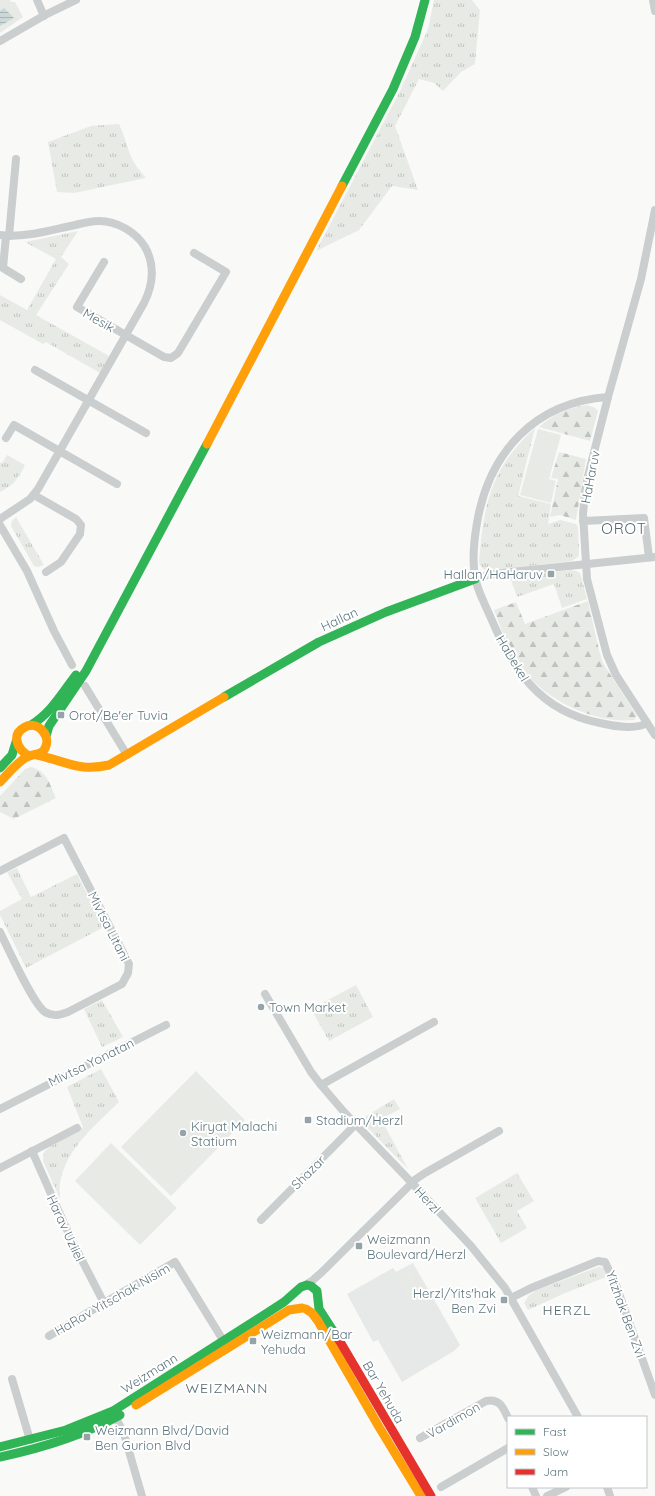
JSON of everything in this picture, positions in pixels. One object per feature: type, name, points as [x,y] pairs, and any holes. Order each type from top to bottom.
[{"type":"street","points":[[37,0],[44,16]]},
{"type":"street","points":[[0,782],[19,764],[44,751],[49,726],[86,671],[134,583],[393,89],[415,37],[425,0]]},
{"type":"street","points":[[653,0],[655,11]]},
{"type":"street","points":[[0,42],[73,1]]},
{"type":"street","points":[[16,159],[5,236],[3,268],[21,279]]},
{"type":"street","name":"HaHaruv","points":[[655,210],[641,279],[608,397],[585,491],[583,521],[589,590],[607,655],[616,675],[655,735]]},
{"type":"street","points":[[0,519],[24,504],[34,495],[126,335],[148,294],[152,279],[151,263],[144,245],[131,232],[117,224],[99,221],[30,235],[5,236]]},
{"type":"street","points":[[126,335],[164,357],[171,358],[178,353],[226,272],[194,253]]},
{"type":"street","name":"Mesik","points":[[104,262],[77,307],[126,335]]},
{"type":"street","points":[[35,370],[146,433]]},
{"type":"street","points":[[475,578],[474,543],[480,508],[491,478],[503,456],[519,436],[554,410],[580,400],[608,397]]},
{"type":"street","points":[[6,438],[14,425],[117,484]]},
{"type":"street","points":[[34,495],[76,519],[81,525],[80,534],[61,562],[46,572]]},
{"type":"street","points":[[583,521],[644,518],[652,557]]},
{"type":"street","points":[[0,525],[26,569],[54,631],[72,665]]},
{"type":"street","name":"HaIlan","points":[[33,756],[52,758],[76,768],[94,769],[109,765],[280,663],[312,646],[386,612],[475,578],[500,573],[652,557]]},
{"type":"street","name":"HaDekel","points":[[475,578],[505,649],[520,673],[538,694],[564,711],[582,719],[602,724],[632,727],[640,727],[647,724]]},
{"type":"street","points":[[0,768],[12,755],[19,733],[22,729],[36,723],[47,712],[81,668],[134,583]]},
{"type":"street","points":[[85,686],[127,755]]},
{"type":"street","points":[[31,726],[40,728],[46,740]]},
{"type":"street","name":"HaIlan","points":[[46,740],[49,750],[61,761]]},
{"type":"street","points":[[16,742],[20,751],[33,756]]},
{"type":"street","name":"Mivtsa Litani","points":[[0,871],[64,838],[129,964],[130,969],[126,979],[117,988],[62,1015],[50,1015],[44,1012],[36,1001],[0,932]]},
{"type":"street","name":"Herzl","points":[[265,994],[311,1072],[321,1085],[493,1272],[511,1298],[577,1416]]},
{"type":"street","points":[[321,1085],[434,1022]]},
{"type":"street","name":"Mivtsa Yonatan","points":[[0,1109],[17,1099],[166,1025]]},
{"type":"street","name":"Mivtsa Yonatan","points":[[0,1104],[17,1099]]},
{"type":"street","name":"Shazar","points":[[261,1220],[356,1124]]},
{"type":"street","points":[[0,1168],[77,1128]]},
{"type":"street","name":"Weizmann","points":[[226,1345],[284,1302],[299,1288],[314,1280],[412,1183],[438,1165],[499,1131]]},
{"type":"street","name":"Harav Uziiel","points":[[32,1151],[71,1239],[104,1302]]},
{"type":"street","name":"Yitzhak Ben Zvi","points":[[511,1298],[531,1288],[598,1261],[605,1262],[616,1285],[655,1395]]},
{"type":"street","name":"HaRav Yitschak Nisim","points":[[49,1336],[104,1302],[175,1262],[226,1345]]},
{"type":"street","name":"Weizmann","points":[[318,1295],[318,1283],[327,1268]]},
{"type":"street","points":[[307,1285],[311,1286],[318,1295],[314,1306],[304,1308],[296,1302],[295,1297],[299,1288],[307,1285]]},
{"type":"street","name":"Bar Yehuda","points":[[318,1295],[319,1309],[347,1352],[431,1496]]},
{"type":"street","name":"Weizmann","points":[[0,1457],[69,1438],[96,1428],[114,1414],[226,1345],[289,1310],[304,1308]]},
{"type":"street","name":"Bar Yehuda","points":[[304,1308],[312,1313],[318,1321],[379,1427],[422,1496]]},
{"type":"street","points":[[12,1379],[30,1440]]},
{"type":"street","name":"Vardimon","points":[[420,1438],[486,1401],[493,1400],[498,1403],[504,1409],[507,1416]]},
{"type":"street","points":[[114,1414],[124,1434],[142,1496]]},
{"type":"street","name":"Weizmann","points":[[0,1447],[72,1428],[114,1414]]},
{"type":"street","points":[[441,1487],[507,1449]]},
{"type":"street","points":[[547,1496],[564,1488]]},
{"type":"shaded area","points":[[4,8],[14,18],[0,26],[0,11]]},
{"type":"shaded area","points":[[413,1263],[460,1345],[454,1351],[402,1382],[378,1340],[373,1342],[347,1294],[393,1268],[396,1272]]},
{"type":"green space","points":[[0,0],[10,0],[11,2],[15,2],[23,17],[0,33]]},
{"type":"green space","points":[[434,0],[472,0],[480,10],[475,64],[461,72],[443,91],[434,83],[419,79],[395,126],[418,190],[392,186],[359,230],[316,251],[400,91],[428,29]]},
{"type":"green space","points":[[119,124],[131,157],[146,178],[74,193],[57,192],[48,142],[91,126]]},
{"type":"green space","points":[[78,231],[61,257],[69,264],[36,315],[109,356],[100,373],[46,342],[43,344],[0,320],[0,295],[27,310],[56,259],[25,242]]},
{"type":"green space","points":[[588,405],[598,411],[590,441],[539,427],[561,412]]},
{"type":"green space","points":[[535,428],[518,496],[551,504],[548,524],[560,520],[576,524],[578,527],[578,557],[572,561],[487,571],[480,565],[479,562],[487,504],[492,488],[508,458]]},
{"type":"green space","points":[[538,429],[561,435],[549,479],[556,481],[551,503],[520,495]]},
{"type":"green space","points":[[559,452],[586,459],[576,520],[560,515],[550,517],[558,479],[551,478]]},
{"type":"green space","points":[[7,455],[25,465],[15,481],[9,487],[0,492],[0,463],[3,462]]},
{"type":"green space","points":[[16,517],[44,565],[39,567],[34,566],[11,526],[12,521]]},
{"type":"green space","points":[[571,570],[579,572],[587,599],[562,608],[554,584],[517,597],[510,577]]},
{"type":"green space","points":[[588,601],[603,663],[637,716],[634,720],[620,720],[590,715],[561,702],[547,693],[526,673],[511,651],[494,610],[516,602],[525,624]]},
{"type":"green space","points":[[31,767],[37,769],[45,775],[56,798],[14,819],[0,812],[0,796],[25,769]]},
{"type":"green space","points":[[17,868],[31,897],[77,874],[104,927],[26,968],[0,915],[0,911],[22,899],[7,872]]},
{"type":"green space","points":[[356,985],[373,1017],[329,1041],[311,1009]]},
{"type":"green space","points":[[102,1000],[123,1037],[102,1047],[84,1009]]},
{"type":"green space","points":[[101,1069],[119,1102],[83,1138],[68,1160],[63,1171],[60,1184],[60,1199],[43,1161],[44,1152],[48,1148],[83,1127],[67,1087]]},
{"type":"green space","name":"Kiryat Malachi Statium","points":[[196,1071],[245,1120],[171,1196],[121,1147]]},
{"type":"green space","points":[[394,1099],[400,1109],[381,1119],[408,1169],[360,1120]]},
{"type":"green space","points":[[111,1143],[177,1208],[140,1245],[75,1181]]},
{"type":"green space","points":[[517,1173],[534,1201],[517,1211],[527,1228],[501,1243],[475,1198]]},
{"type":"green space","points":[[598,1267],[606,1271],[609,1276],[565,1293],[528,1310],[524,1303],[529,1295],[537,1290]]},
{"type":"green space","points":[[410,1270],[425,1296],[411,1303],[397,1277]]},
{"type":"traffic: fast","points":[[342,186],[393,89],[415,37],[425,0]]},
{"type":"traffic: fast","points":[[46,736],[49,726],[86,671],[207,444]]},
{"type":"traffic: fast","points":[[224,697],[319,642],[386,612],[475,579]]},
{"type":"traffic: fast","points":[[31,725],[50,709],[76,675]]},
{"type":"traffic: fast","points":[[0,768],[12,755],[16,742]]},
{"type":"traffic: fast","points":[[0,1447],[66,1430],[113,1411],[264,1315],[284,1302],[301,1287],[307,1285],[311,1286],[317,1291],[319,1309],[339,1340]]},
{"type":"traffic: fast","points":[[0,1457],[31,1450],[62,1440],[91,1429],[120,1415]]},
{"type":"traffic: slow","points":[[207,444],[342,186]]},
{"type":"traffic: slow","points":[[37,755],[72,765],[89,767],[109,765],[224,697]]},
{"type":"traffic: slow","points":[[0,782],[23,759],[44,750],[47,740],[43,731],[30,725],[20,730],[17,738],[19,746],[29,756]]},
{"type":"traffic: slow","points":[[136,1405],[289,1310],[302,1308]]},
{"type":"traffic: slow","points":[[306,1309],[312,1313],[318,1321],[421,1496]]},
{"type":"traffic: jam","points":[[339,1340],[431,1496]]},
{"type":"place","name":"HaIlan/HaHaruv","points":[[551,574]]},
{"type":"place","name":"Orot/Be'er Tuvia","points":[[61,715]]},
{"type":"place","name":"Town Market","points":[[261,1007]]},
{"type":"place","name":"Stadium/Herzl","points":[[308,1120]]},
{"type":"place","name":"Kiryat Malachi Statium","points":[[183,1133]]},
{"type":"place","name":"Weizmann Boulevard/Herzl","points":[[359,1246]]},
{"type":"place","name":"Herzl/Yits'hak Ben Zvi","points":[[504,1300]]},
{"type":"place","name":"Weizmann/Bar Yehuda","points":[[253,1341]]},
{"type":"place","name":"Weizmann Blvd/David Ben Gurion Blvd","points":[[87,1437]]},
{"type":"district","name":"OROT","points":[[624,529]]},
{"type":"district","name":"HERZL","points":[[567,1310]]},
{"type":"district","name":"WEIZMANN","points":[[227,1388]]}]
